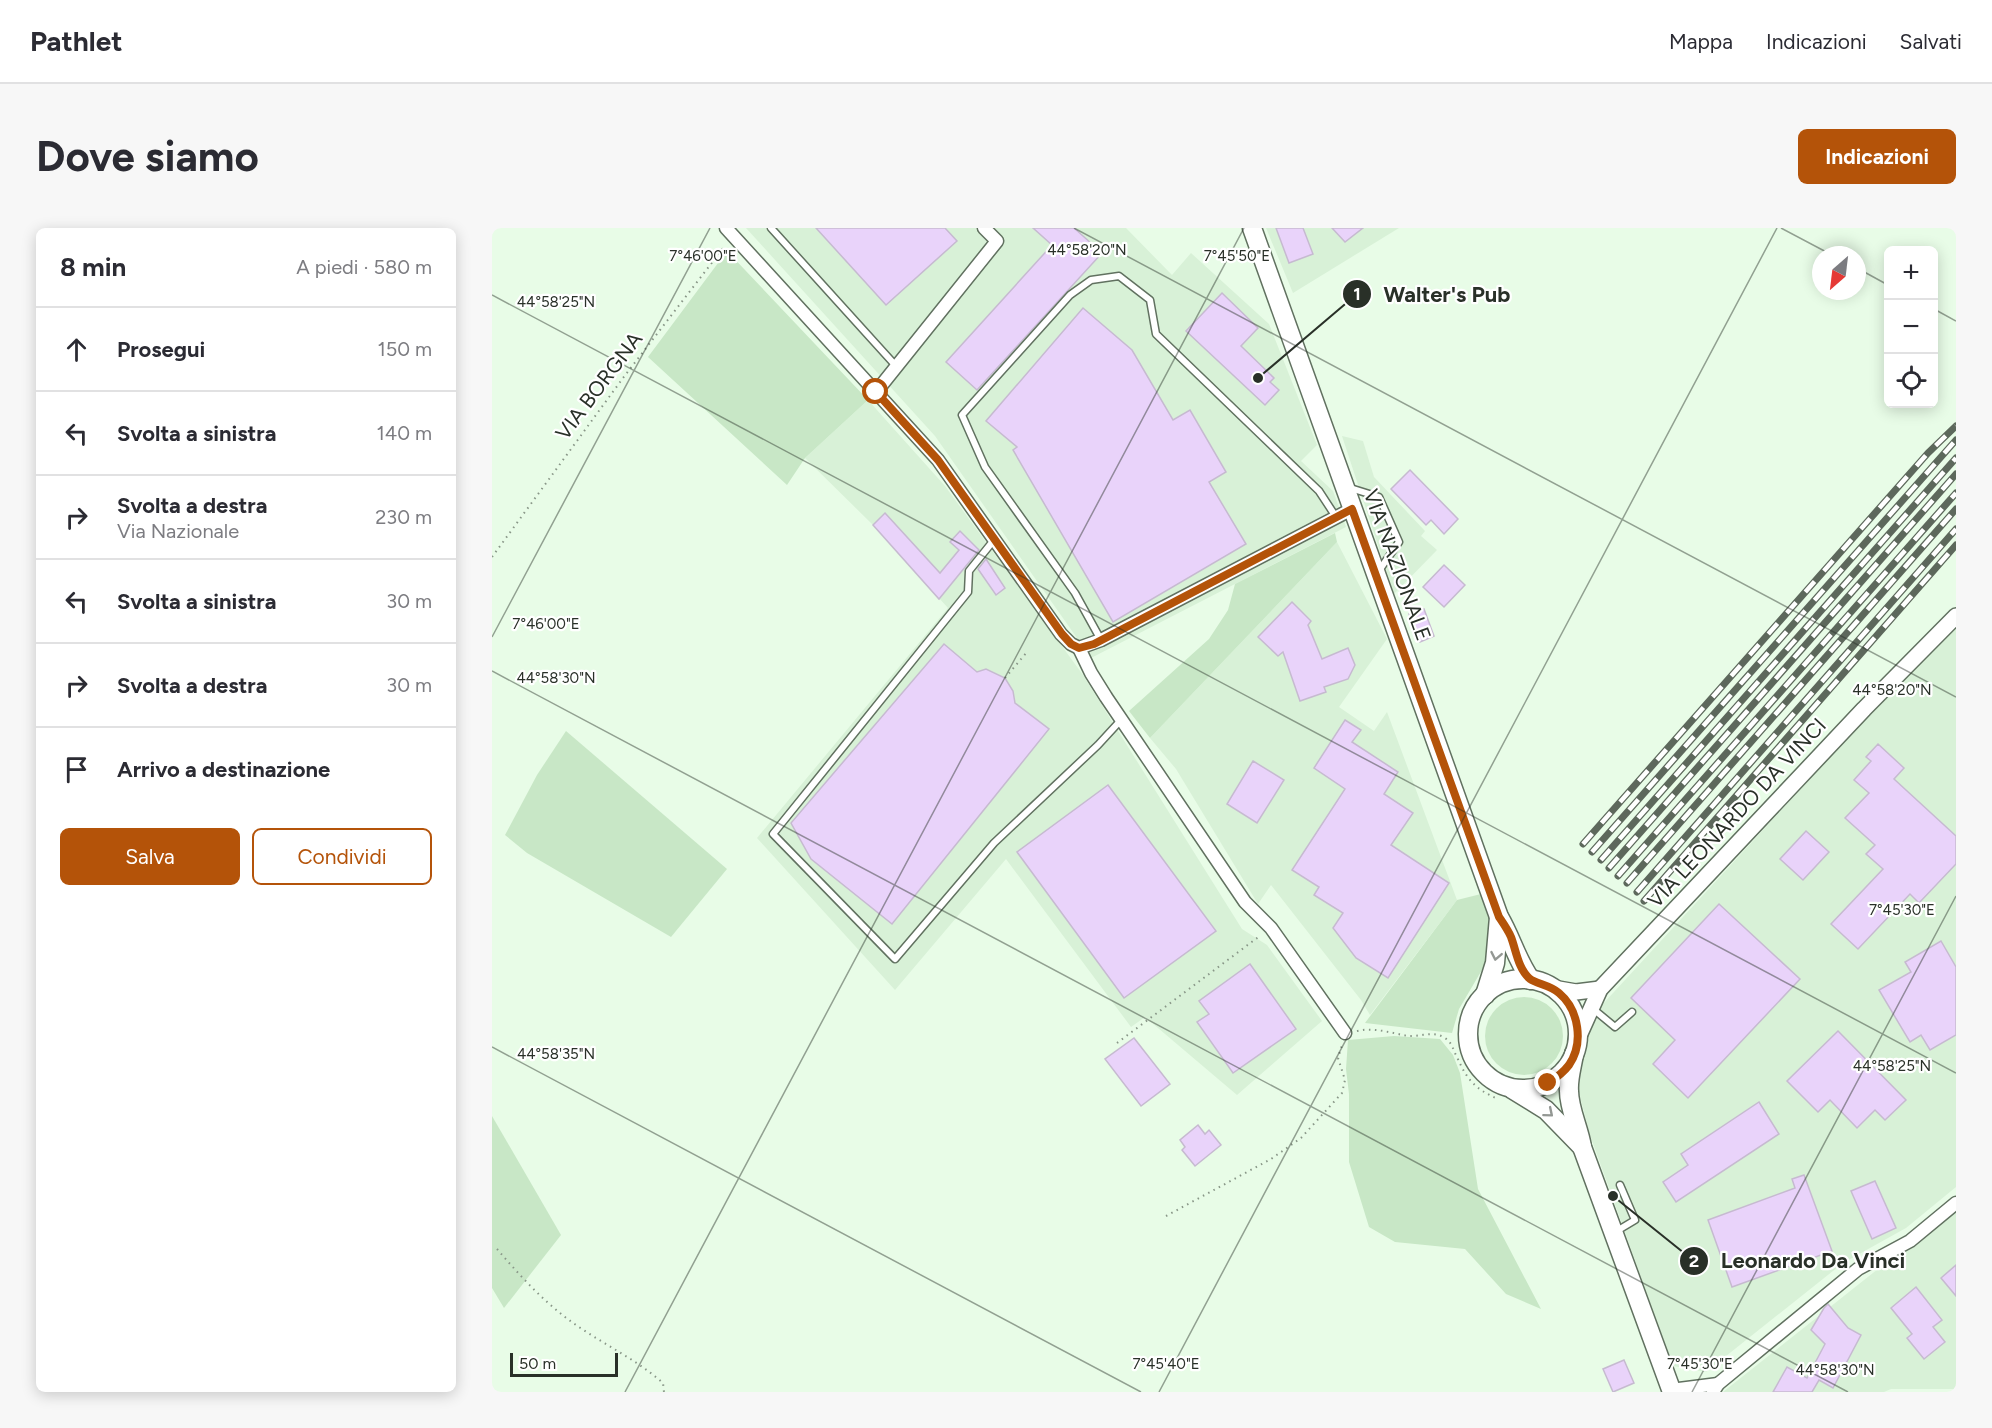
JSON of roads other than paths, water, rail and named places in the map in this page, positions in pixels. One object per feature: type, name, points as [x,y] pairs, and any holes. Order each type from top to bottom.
[{"type":"main road","name":"VIA NAZIONALE","points":[[1252,228],[1344,486],[1344,513],[1376,575],[1499,917],[1510,936],[1522,968],[1531,980]]},
{"type":"main road","name":"VIA NAZIONALE","points":[[1485,995],[1495,963],[1499,917]]},
{"type":"main road","points":[[1582,1147],[1546,1110],[1504,1093],[1481,1069],[1472,1053],[1468,1033],[1471,1017],[1485,995],[1497,986],[1511,981],[1531,980],[1553,988],[1568,1002],[1573,1012],[1577,1022],[1576,1046],[1569,1077],[1569,1094],[1582,1147],[1671,1391]]},
{"type":"main road","points":[[1504,1093],[1548,1083],[1563,1072],[1576,1046]]},
{"type":"street","points":[[876,392],[997,241],[984,228]]},
{"type":"street","points":[[730,232],[938,460],[1062,634],[1071,644],[1079,648],[1091,673],[1245,902],[1271,928],[1345,1033]]},
{"type":"street","points":[[1079,648],[1101,640],[1344,513]]},
{"type":"street","name":"VIA LEONARDO DA VINCI","points":[[1576,1046],[1600,989],[1864,709],[1956,616]]},
{"type":"street","points":[[1553,988],[1576,992],[1600,989]]},
{"type":"street","points":[[1671,1391],[1715,1388],[1858,1269],[1910,1241],[1956,1203]]},
{"type":"lane","points":[[771,228],[897,367]]},
{"type":"lane","points":[[1101,640],[1075,593],[985,467],[962,415],[1070,295],[1091,280],[1119,276],[1150,300],[1156,334],[1318,491],[1344,513]]},
{"type":"lane","points":[[1344,486],[1379,497],[1399,542],[1376,575]]},
{"type":"lane","points":[[994,540],[969,571],[968,592],[773,834],[895,959],[994,843],[1098,745],[1122,718]]},
{"type":"lane","points":[[1591,1008],[1615,1027],[1632,1012]]},
{"type":"lane","points":[[1612,1234],[1635,1220],[1620,1185]]},
{"type":"railway","points":[[1583,844],[1928,453],[1956,426]]},
{"type":"railway","points":[[1592,852],[1956,440]]},
{"type":"railway","points":[[1601,860],[1956,458]]},
{"type":"railway","points":[[1609,868],[1956,474]]},
{"type":"railway","points":[[1618,876],[1956,493]]},
{"type":"railway","points":[[1627,883],[1956,509]]},
{"type":"railway","points":[[1637,892],[1956,529]]},
{"type":"railway","points":[[1644,901],[1956,545]]},
{"type":"place","name":"Walter's Pub","points":[[1258,378]]},
{"type":"place","name":"Leonardo Da Vinci","points":[[1613,1196]]}]
